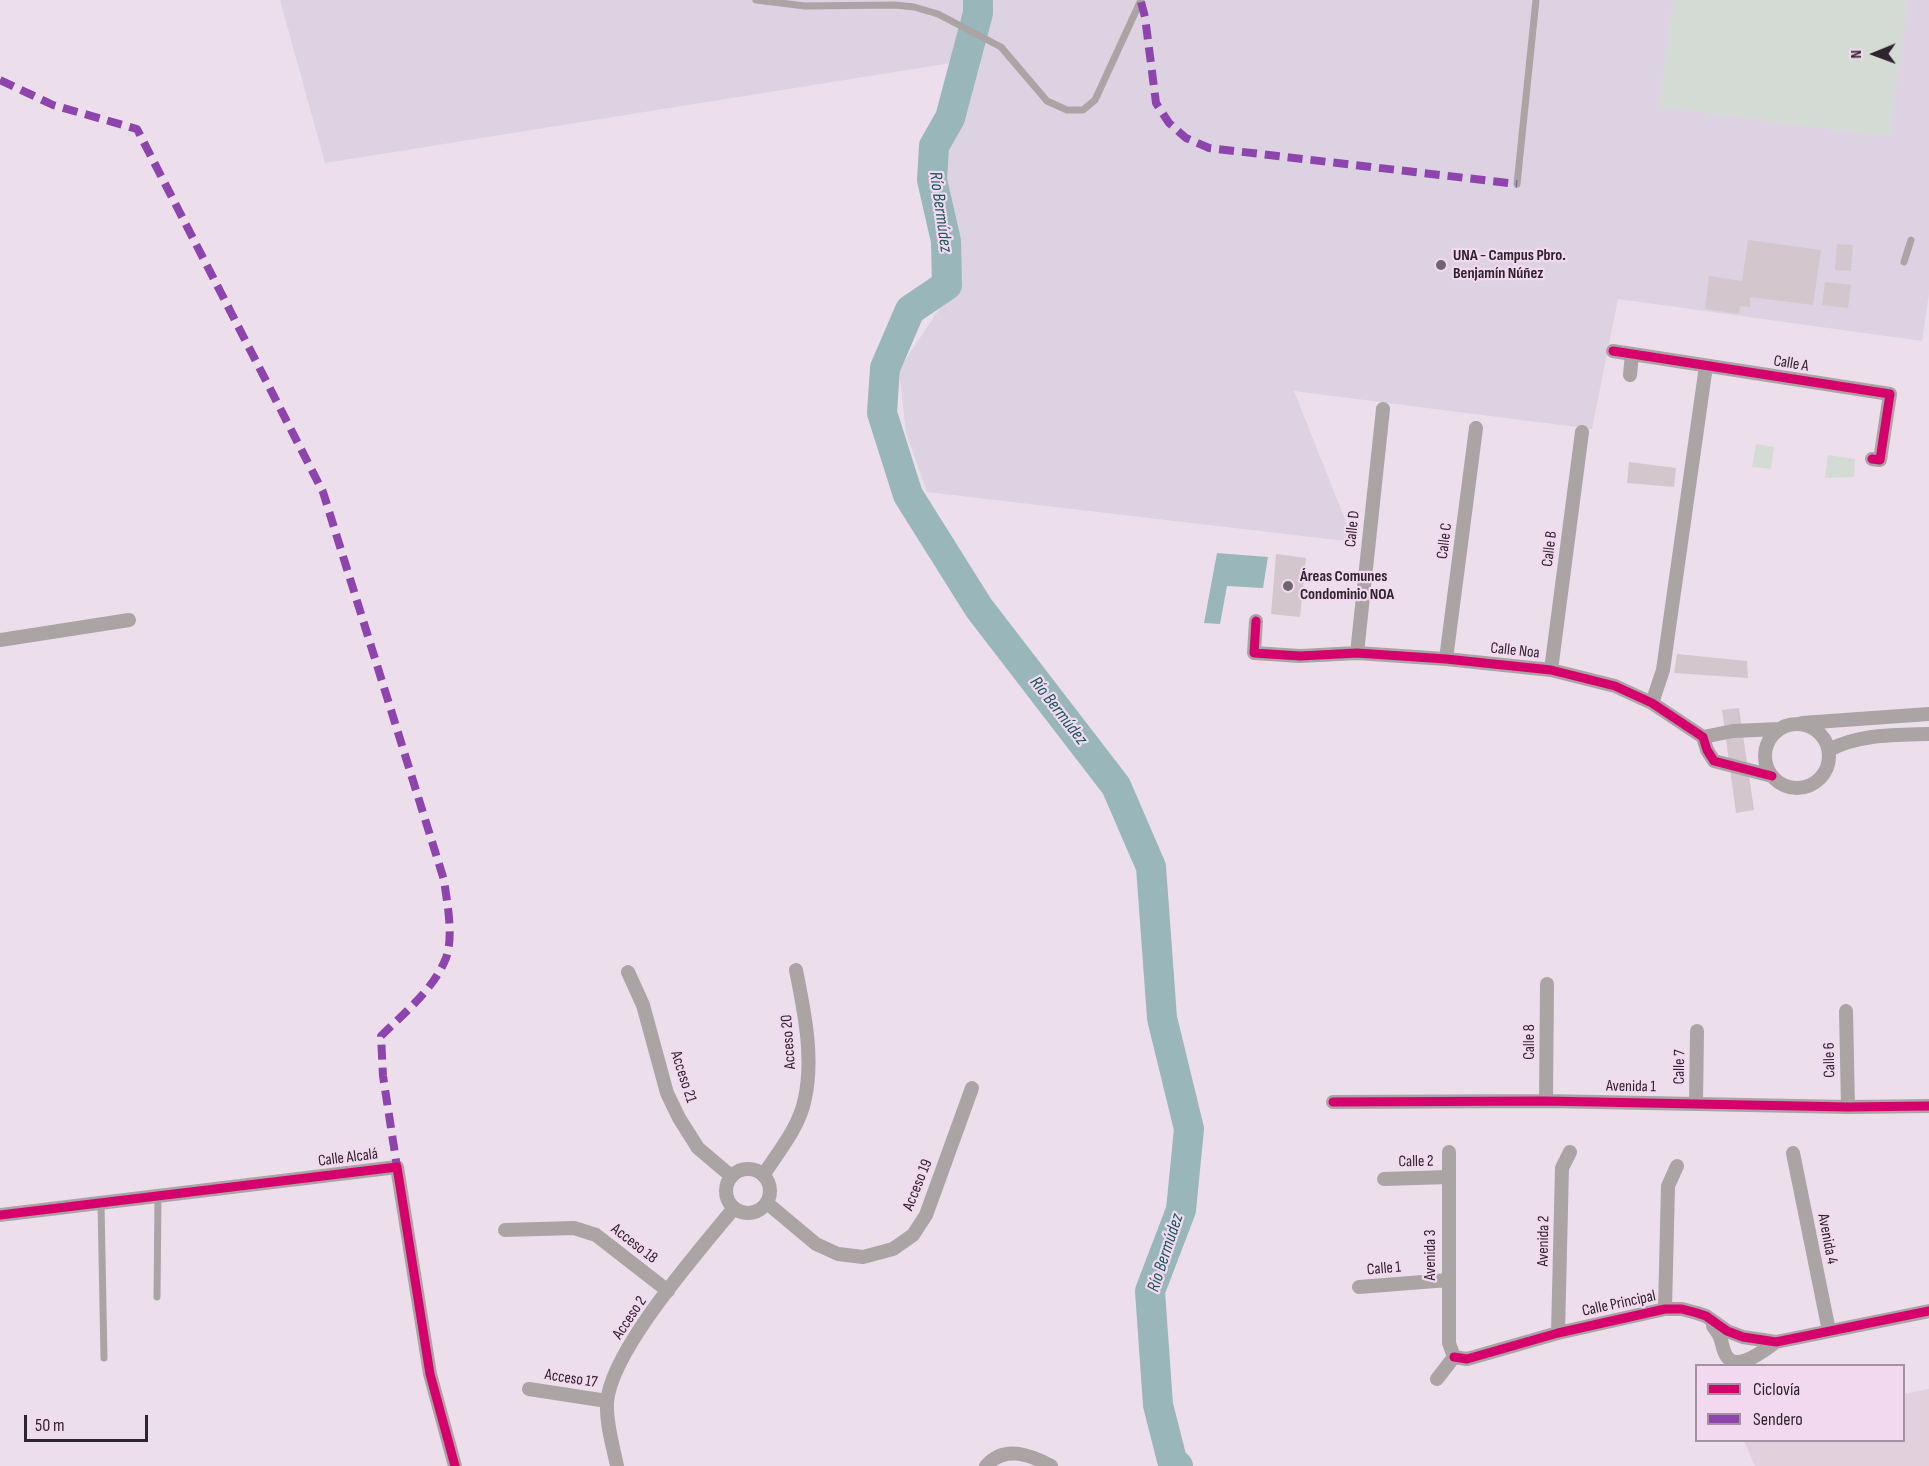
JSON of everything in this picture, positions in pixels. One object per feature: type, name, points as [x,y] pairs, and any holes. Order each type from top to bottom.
[{"type":"street","name":"Calle A","points":[[1613,351],[1890,394],[1880,460],[1872,459]]},
{"type":"street","points":[[1630,375],[1632,354]]},
{"type":"street","points":[[1652,703],[1663,670],[1706,366]]},
{"type":"street","name":"Calle D","points":[[1357,653],[1383,409]]},
{"type":"street","name":"Calle C","points":[[1446,659],[1476,428]]},
{"type":"street","name":"Calle B","points":[[1551,670],[1582,432]]},
{"type":"street","points":[[0,640],[129,620]]},
{"type":"street","name":"Calle Noa","points":[[1256,621],[1254,653],[1300,656],[1357,653],[1446,659],[1551,670],[1615,686],[1652,703],[1703,737],[1714,761],[1772,776]]},
{"type":"street","points":[[1800,723],[1819,732],[1829,750],[1829,761],[1826,771],[1819,780],[1810,786],[1800,788],[1780,783],[1766,767],[1766,746],[1771,736],[1779,729],[1789,724],[1800,723],[1929,714]]},
{"type":"street","points":[[1703,737],[1733,731],[1779,729]]},
{"type":"street","points":[[1829,750],[1844,742],[1857,739],[1929,734]]},
{"type":"street","name":"Acceso 20","points":[[764,1174],[792,1131],[805,1099],[809,1062],[804,1011],[796,970]]},
{"type":"street","name":"Acceso 21","points":[[628,972],[643,1005],[667,1093],[679,1118],[698,1149],[731,1176]]},
{"type":"street","name":"Calle 8","points":[[1546,1101],[1547,984]]},
{"type":"street","name":"Calle 6","points":[[1846,1011],[1848,1107]]},
{"type":"street","name":"Calle 7","points":[[1696,1104],[1698,1031]]},
{"type":"street","name":"Acceso 19","points":[[767,1203],[816,1244],[838,1254],[863,1257],[893,1249],[913,1235],[926,1215],[972,1088]]},
{"type":"street","name":"Avenida 1","points":[[1333,1102],[1546,1101],[1848,1107],[1929,1106]]},
{"type":"street","name":"Avenida 3","points":[[1449,1152],[1449,1343],[1454,1357]]},
{"type":"street","name":"Avenida 2","points":[[1558,1333],[1562,1168],[1570,1152]]},
{"type":"street","name":"Avenida 4","points":[[1793,1154],[1829,1331]]},
{"type":"street","points":[[1665,1309],[1668,1186],[1677,1166]]},
{"type":"street","name":"Calle Alcalá","points":[[0,1215],[397,1167],[430,1374],[455,1466]]},
{"type":"street","points":[[750,1168],[764,1174],[770,1188],[767,1203],[755,1212],[748,1213],[734,1208],[726,1196],[727,1182],[731,1176],[750,1168]]},
{"type":"street","name":"Calle 2","points":[[1384,1179],[1448,1177]]},
{"type":"street","name":"Acceso 2","points":[[617,1466],[610,1436],[607,1401],[617,1369],[633,1339],[734,1208]]},
{"type":"street","name":"Acceso 18","points":[[505,1230],[574,1228],[596,1235],[668,1292]]},
{"type":"street","name":"Calle 1","points":[[1359,1287],[1448,1280]]},
{"type":"street","name":"Calle Principal","points":[[1454,1357],[1467,1359],[1558,1333],[1665,1309],[1682,1309],[1706,1316],[1727,1331],[1743,1337],[1776,1342]]},
{"type":"street","name":"Calle Principal","points":[[1706,1316],[1722,1338],[1725,1353],[1729,1359],[1744,1362],[1776,1342],[1929,1311]]},
{"type":"street","points":[[1437,1378],[1454,1357]]},
{"type":"street","name":"Acceso 17","points":[[529,1389],[607,1401]]},
{"type":"street","points":[[986,1466],[993,1457],[1011,1452],[1033,1456],[1051,1466]]},
{"type":"lane","points":[[756,0],[805,6],[895,5],[914,7],[938,14],[1001,48],[1047,101],[1067,110],[1083,110],[1095,99],[1141,0]]},
{"type":"lane","points":[[1517,184],[1536,0]]},
{"type":"lane","points":[[1904,262],[1911,240]]},
{"type":"lane","points":[[157,1297],[159,1197]]},
{"type":"lane","points":[[101,1204],[104,1358]]},
{"type":"shaded area","name":"UNA - Campus Pbro. Benjamín Núñez","points":[[280,0],[1929,0],[1929,294],[1922,341],[1618,299],[1592,429],[1294,391],[1354,542],[927,492],[906,433],[899,369],[954,287],[952,244],[938,179],[942,150],[963,119],[976,59],[325,163]]},
{"type":"shaded area","points":[[1673,0],[1908,0],[1890,137],[1659,107]]},
{"type":"shaded area","points":[[1756,444],[1774,447],[1771,469],[1752,467]]},
{"type":"shaded area","points":[[1828,455],[1855,459],[1854,477],[1825,478]]},
{"type":"shaded area","points":[[1929,1389],[1929,1466],[1755,1466],[1744,1442],[1905,1442],[1905,1394]]},
{"type":"water","points":[[1217,553],[1268,557],[1263,588],[1227,586],[1220,624],[1204,623]]},
{"type":"building","points":[[1748,240],[1821,250],[1813,305],[1750,297],[1750,307],[1740,306],[1739,314],[1705,309],[1709,276],[1742,281]]},
{"type":"building","points":[[1837,244],[1853,245],[1851,271],[1835,270]]},
{"type":"building","points":[[1825,282],[1851,285],[1848,308],[1822,305]]},
{"type":"building","points":[[1629,462],[1676,468],[1674,487],[1627,483]]},
{"type":"building","name":"Áreas Comunes Condominio NOA","points":[[1276,554],[1306,558],[1300,617],[1271,614]]},
{"type":"building","points":[[1677,654],[1747,661],[1748,678],[1674,673]]},
{"type":"building","points":[[1739,708],[1754,810],[1736,813],[1722,710]]},
{"type":"waterway","name":"Río Bermúdez","points":[[978,0],[978,13],[950,118],[934,146],[932,180],[946,241],[947,285],[910,310],[885,368],[882,413],[908,495],[979,608],[1116,786],[1151,867],[1162,1018],[1189,1129],[1181,1210],[1150,1291],[1158,1405],[1172,1460],[1178,1466]]},
{"type":"marked path","points":[[1141,2],[1156,103],[1169,123],[1186,138],[1209,148],[1517,184]]},
{"type":"marked path","points":[[0,80],[53,105],[137,129],[323,492],[444,880],[448,909],[450,930],[448,950],[441,969],[418,1000],[381,1036],[383,1076],[397,1167]]},
{"type":"cycle path","points":[[1613,351],[1890,394],[1880,460],[1872,459]]},
{"type":"cycle path","points":[[1256,621],[1254,653],[1300,656],[1357,653],[1446,659],[1551,670],[1615,686],[1652,703],[1703,737],[1714,761],[1772,776]]},
{"type":"cycle path","points":[[1333,1102],[1546,1101],[1848,1107],[1929,1106]]},
{"type":"cycle path","points":[[0,1215],[397,1167],[430,1374],[455,1466]]},
{"type":"cycle path","points":[[1454,1357],[1467,1359],[1558,1333],[1665,1309],[1682,1309],[1697,1313],[1706,1316],[1727,1331],[1743,1337],[1776,1342],[1929,1311]]},
{"type":"place","name":"UNA - Campus Pbro. Benjamín Núñez","points":[[1441,265]]},
{"type":"place","name":"Áreas Comunes Condominio NOA","points":[[1288,586]]}]
